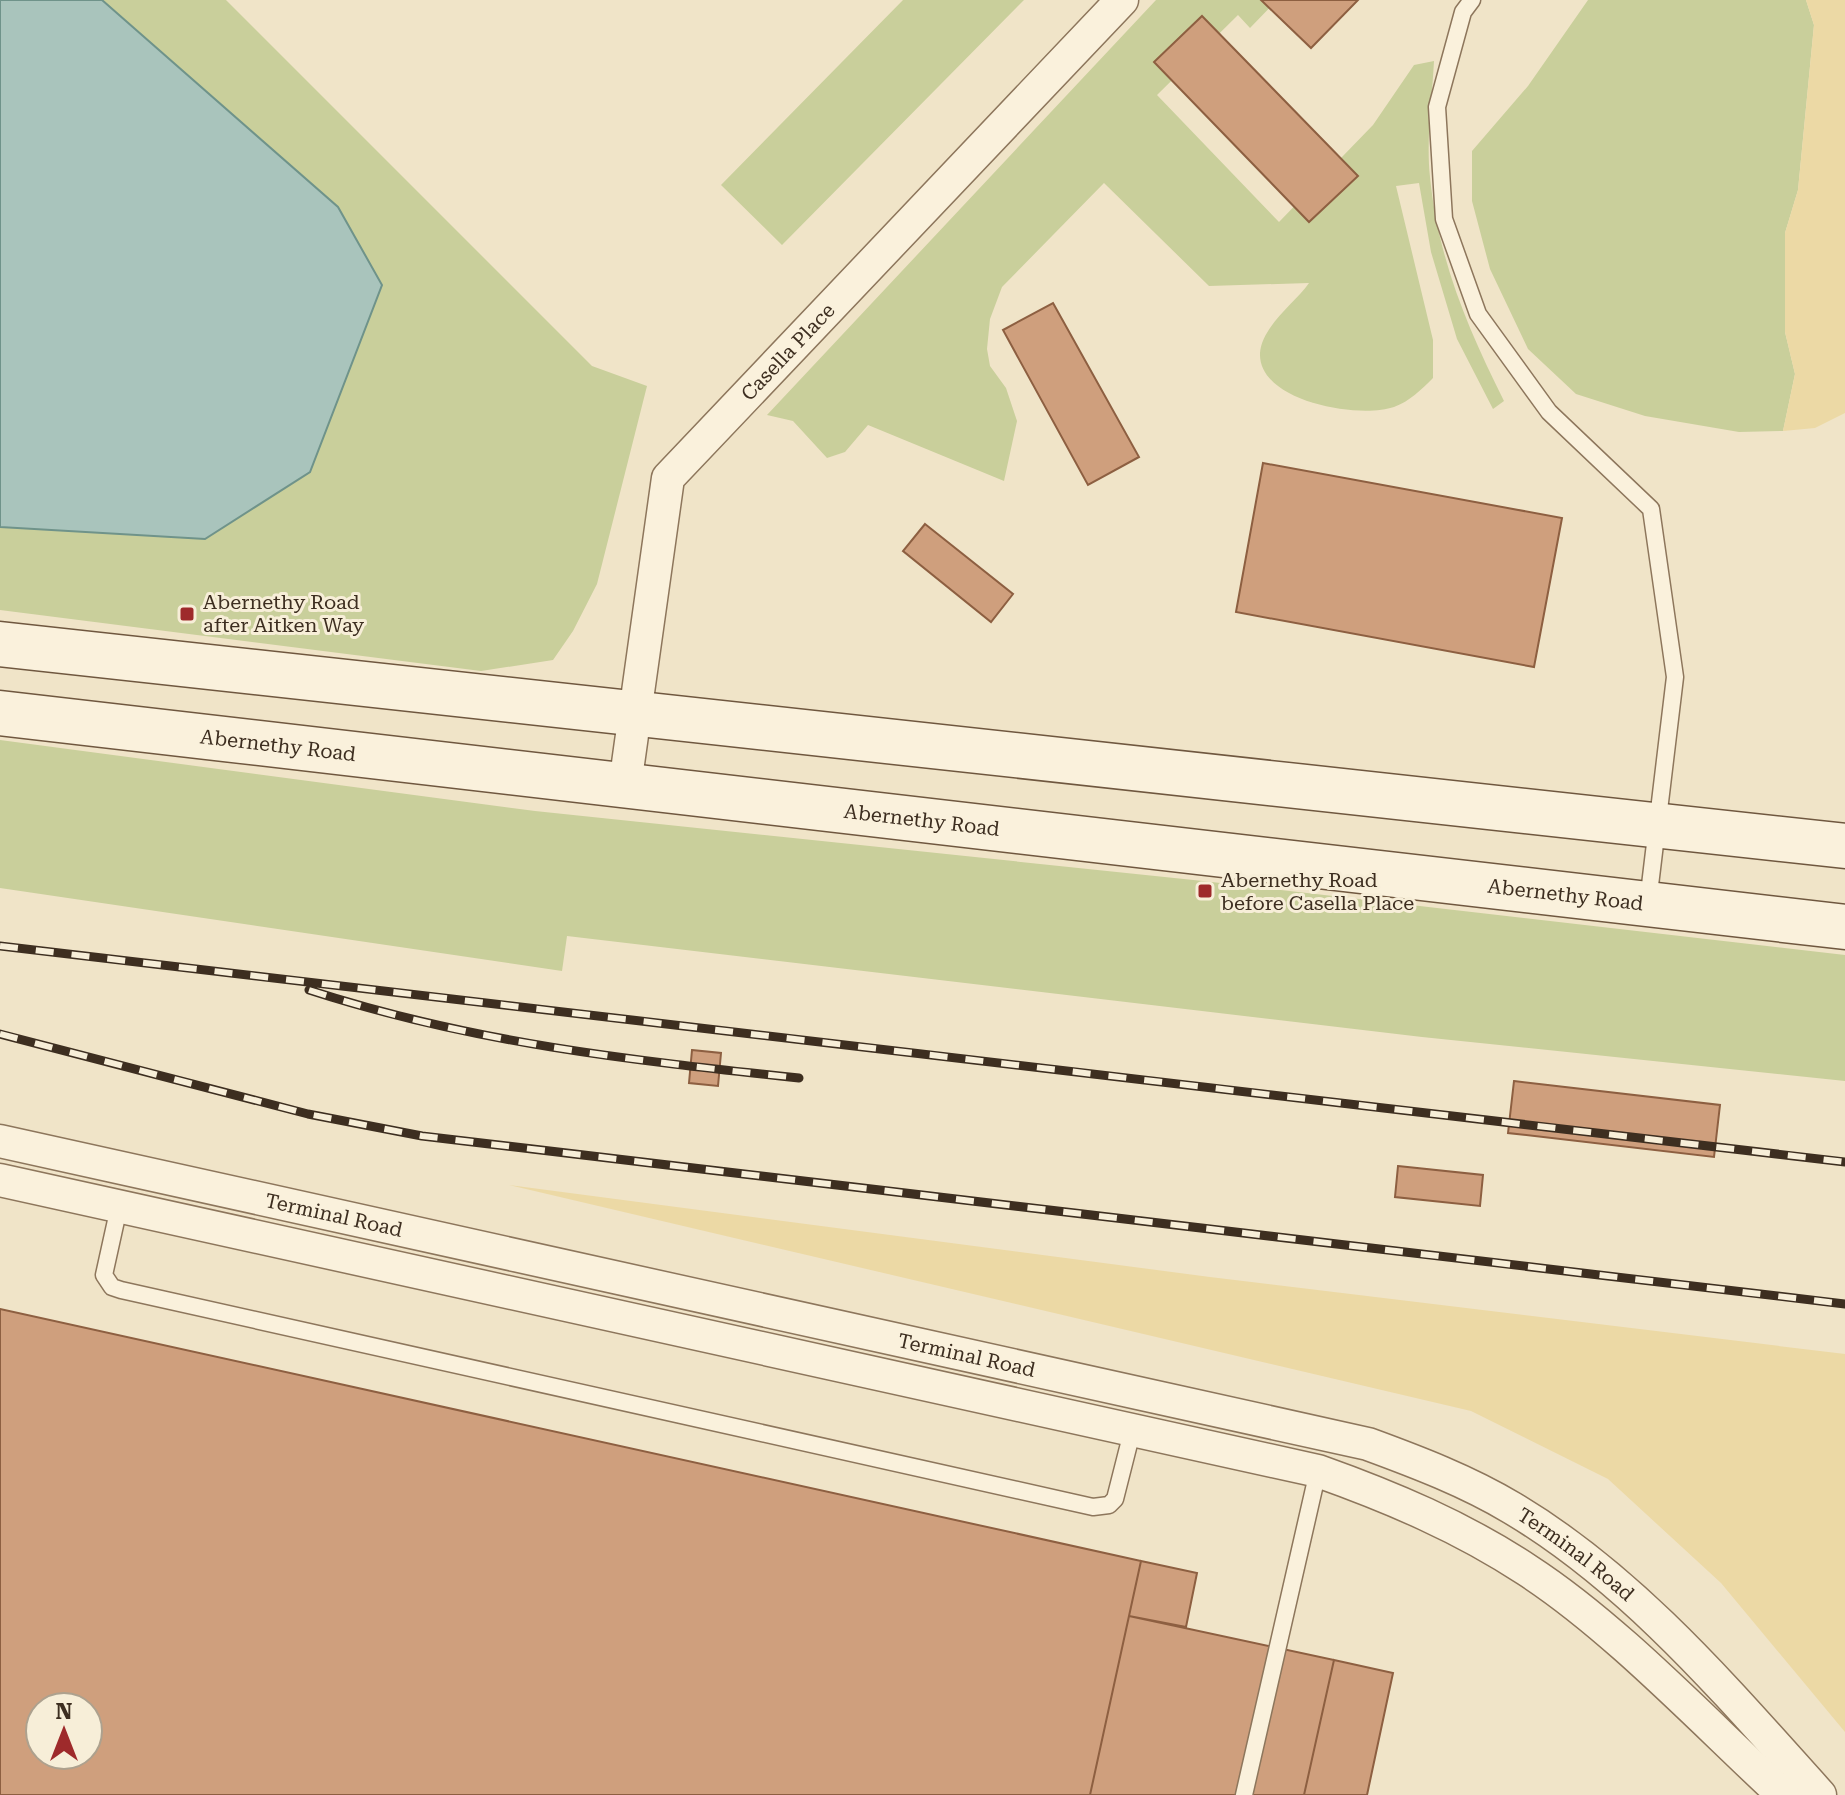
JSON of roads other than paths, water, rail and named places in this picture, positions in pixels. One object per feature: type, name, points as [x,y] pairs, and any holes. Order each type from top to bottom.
[{"type":"main road","points":[[0,644],[632,716],[1845,846]]},
{"type":"main road","name":"Abernethy Road","points":[[0,713],[1845,927]]},
{"type":"street","name":"Casella Place","points":[[625,785],[632,716],[668,478],[1122,0]]},
{"type":"street","name":"Terminal Road","points":[[0,1141],[1283,1422],[1368,1444],[1424,1465],[1512,1508],[1615,1582],[1661,1625],[1820,1795]]},
{"type":"street","points":[[0,1180],[1318,1471],[1431,1516],[1529,1571],[1622,1647],[1783,1795]]},
{"type":"lane","points":[[1472,0],[1463,12],[1437,107],[1444,219],[1478,314],[1549,412],[1651,509],[1675,677],[1648,904]]},
{"type":"lane","points":[[119,1207],[104,1275],[112,1287],[121,1290],[1093,1507],[1109,1505],[1115,1499],[1133,1428]]},
{"type":"lane","points":[[1244,1795],[1318,1471]]},
{"type":"water","points":[[0,0],[102,0],[338,207],[382,285],[310,472],[205,539],[0,527]]},
{"type":"railway","points":[[0,946],[1845,1162]]},
{"type":"railway","points":[[309,990],[431,1024],[552,1047],[799,1078]]},
{"type":"railway","points":[[0,1034],[308,1114],[422,1136],[1845,1304]]},
{"type":"place","name":"Abernethy Road after Aitken Way","points":[[187,614]]},
{"type":"place","name":"Abernethy Road before Casella Place","points":[[1205,891]]}]
